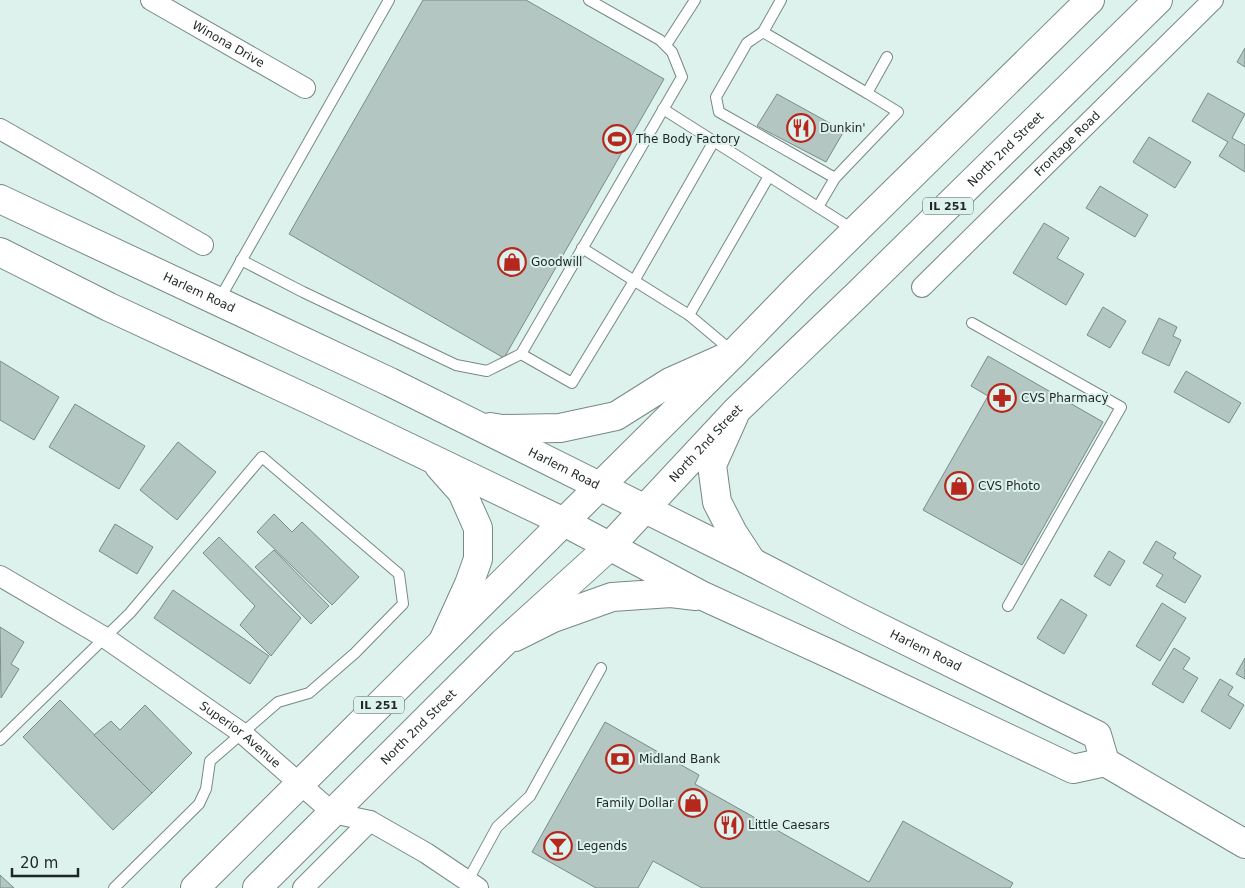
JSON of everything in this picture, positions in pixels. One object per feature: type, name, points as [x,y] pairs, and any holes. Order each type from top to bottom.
[{"type":"main road","name":"IL 251","points":[[195,888],[855,231],[1090,0]]},
{"type":"main road","name":"North 2nd Street","points":[[257,888],[504,642],[610,546],[737,410],[859,294],[1158,0]]},
{"type":"main road","name":"Harlem Road","points":[[0,198],[478,425],[644,510],[752,562],[856,616],[1096,735],[1105,762]]},
{"type":"main road","points":[[0,252],[110,307],[564,522],[703,596],[1073,769],[1105,762],[1245,844]]},
{"type":"main road","points":[[478,425],[502,429],[560,428],[616,416],[670,382],[734,353]]},
{"type":"main road","points":[[737,410],[712,465],[717,502],[733,533],[752,562]]},
{"type":"main road","points":[[432,458],[462,492],[478,528],[478,559],[444,640]]},
{"type":"main road","points":[[504,642],[553,618],[612,597],[671,593],[703,596]]},
{"type":"street","name":"Winona Drive","points":[[151,0],[305,88]]},
{"type":"street","name":"Frontage Road","points":[[922,287],[1213,0]]},
{"type":"street","points":[[0,128],[203,245]]},
{"type":"street","name":"Superior Avenue","points":[[0,576],[104,637],[242,733],[333,812],[370,821],[426,853],[472,885]]},
{"type":"street","points":[[304,888],[370,821]]},
{"type":"lane","points":[[219,301],[389,0]]},
{"type":"lane","points":[[241,260],[303,292],[456,365],[487,371],[521,354],[682,77],[672,52],[660,40],[589,0]]},
{"type":"lane","points":[[666,46],[695,0]]},
{"type":"lane","points":[[781,0],[763,32],[747,43],[716,97],[719,112],[834,178]]},
{"type":"lane","points":[[763,32],[898,112],[834,178],[818,207]]},
{"type":"lane","points":[[867,93],[886,57]]},
{"type":"lane","points":[[663,109],[855,231]]},
{"type":"lane","points":[[521,354],[572,383],[634,281],[714,141]]},
{"type":"lane","points":[[689,315],[769,176]]},
{"type":"lane","points":[[582,248],[689,315],[734,353]]},
{"type":"lane","points":[[972,323],[1121,407],[1008,606]]},
{"type":"lane","points":[[0,740],[130,613],[262,457],[399,574],[403,604],[355,653],[310,693],[278,702],[210,761],[206,789],[198,804],[114,888]]},
{"type":"lane","points":[[472,885],[497,826],[530,796],[601,668]]},
{"type":"building","points":[[423,0],[526,0],[664,79],[504,358],[289,234]]},
{"type":"building","points":[[1245,48],[1245,67],[1237,62]]},
{"type":"building","points":[[1208,93],[1245,114],[1232,138],[1245,145],[1245,172],[1219,156],[1228,142],[1192,121]]},
{"type":"building","name":"Dunkin'","points":[[777,94],[844,131],[826,162],[757,126]]},
{"type":"building","points":[[1149,137],[1191,162],[1175,188],[1133,162]]},
{"type":"building","points":[[1100,186],[1148,215],[1135,237],[1086,208]]},
{"type":"building","points":[[1044,223],[1069,238],[1057,258],[1084,274],[1066,305],[1013,273]]},
{"type":"building","points":[[1103,307],[1126,321],[1110,348],[1087,335]]},
{"type":"building","points":[[1159,318],[1177,327],[1173,336],[1181,340],[1169,366],[1142,353]]},
{"type":"building","name":"CVS Pharmacy","points":[[988,356],[1103,422],[1022,565],[923,510],[988,396],[971,386]]},
{"type":"building","points":[[0,361],[59,397],[34,440],[0,420]]},
{"type":"building","points":[[1186,371],[1241,403],[1229,423],[1174,392]]},
{"type":"building","points":[[75,404],[145,446],[119,489],[49,447]]},
{"type":"building","points":[[178,442],[216,472],[177,520],[140,490]]},
{"type":"building","points":[[274,514],[292,532],[302,522],[359,577],[332,605],[257,532]]},
{"type":"building","points":[[115,524],[153,547],[137,574],[99,551]]},
{"type":"building","points":[[219,537],[301,618],[271,656],[240,625],[255,606],[203,553]]},
{"type":"building","points":[[1156,541],[1176,553],[1173,558],[1201,576],[1185,603],[1156,586],[1163,575],[1143,563]]},
{"type":"building","points":[[274,550],[329,606],[311,624],[255,567]]},
{"type":"building","points":[[1109,551],[1125,561],[1110,586],[1094,576]]},
{"type":"building","points":[[173,590],[269,656],[250,684],[154,618]]},
{"type":"building","points":[[1061,599],[1087,615],[1064,654],[1037,638]]},
{"type":"building","points":[[1162,603],[1186,618],[1160,661],[1136,646]]},
{"type":"building","points":[[0,627],[24,642],[11,664],[19,669],[1,698]]},
{"type":"building","points":[[1174,648],[1190,658],[1183,669],[1198,678],[1183,703],[1152,684]]},
{"type":"building","points":[[1245,658],[1245,679],[1236,674]]},
{"type":"building","points":[[1220,679],[1233,687],[1228,695],[1244,705],[1230,729],[1201,711]]},
{"type":"building","points":[[60,700],[152,793],[113,830],[23,737]]},
{"type":"building","points":[[145,705],[192,753],[152,793],[94,735],[111,721],[120,730]]},
{"type":"building","points":[[605,722],[699,775],[695,784],[869,882],[903,821],[1013,883],[1010,888],[702,888],[653,861],[638,888],[596,888],[532,852]]},
{"type":"building","points":[[0,875],[14,888],[0,888]]},
{"type":"place","name":"Dunkin'","points":[[801,128]]},
{"type":"place","name":"The Body Factory","points":[[617,139]]},
{"type":"place","name":"Goodwill","points":[[512,262]]},
{"type":"place","name":"CVS Pharmacy","points":[[1002,398]]},
{"type":"place","name":"CVS Photo","points":[[959,486]]},
{"type":"place","name":"Midland Bank","points":[[620,759]]},
{"type":"place","name":"Family Dollar","points":[[693,803]]},
{"type":"place","name":"Little Caesars","points":[[729,825]]},
{"type":"place","name":"Legends","points":[[558,846]]}]
